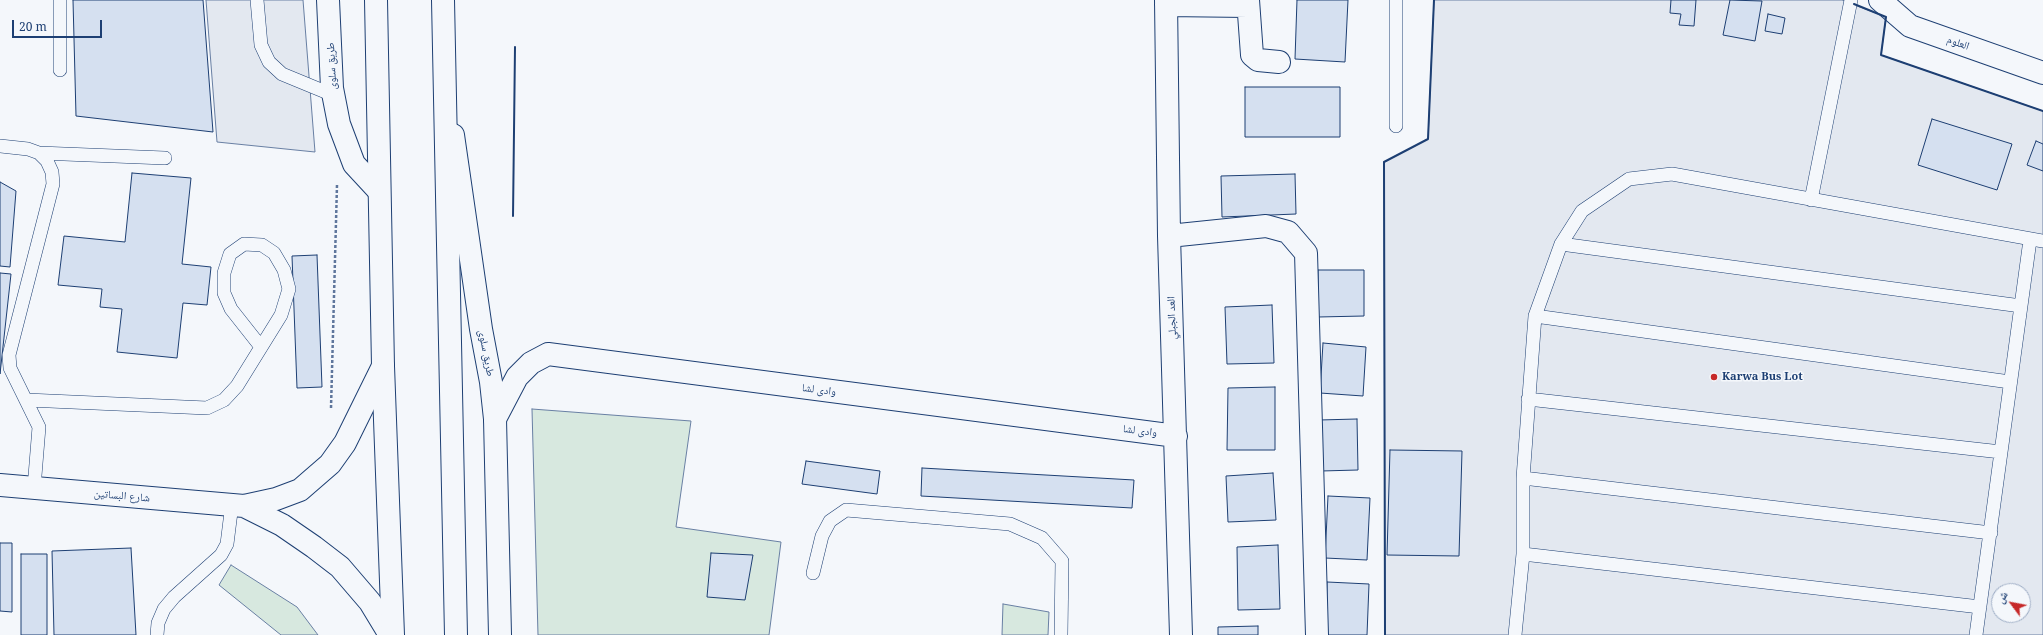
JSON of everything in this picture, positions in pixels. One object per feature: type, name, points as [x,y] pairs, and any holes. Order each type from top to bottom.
[{"type":"main road","name":"طريق سلوى","points":[[328,0],[333,95],[339,124],[354,164],[379,190]]},
{"type":"main road","points":[[376,0],[383,366],[393,635]]},
{"type":"main road","name":"طريق سلوى","points":[[443,0],[456,635]]},
{"type":"main road","name":"العلوم","points":[[1880,0],[1910,26],[2043,73]]},
{"type":"main road","points":[[1166,3],[1248,3],[1252,55],[1258,60],[1279,62]]},
{"type":"main road","name":"العد الجبلي","points":[[1166,3],[1169,236],[1181,635]]},
{"type":"main road","name":"طريق سلوى","points":[[444,73],[481,329],[491,382],[495,419],[500,635]]},
{"type":"main road","points":[[1169,236],[1266,226],[1288,232],[1306,253],[1317,635]]},
{"type":"main road","name":"وادى لشا","points":[[495,419],[517,377],[531,363],[548,354],[1176,436]]},
{"type":"main road","name":"شارع البساتين","points":[[0,485],[238,505],[276,500],[300,490],[330,464],[345,443],[383,366]]},
{"type":"main road","name":"شارع البساتين","points":[[238,505],[282,525],[340,567],[370,602],[390,635]]},
{"type":"lane","points":[[60,0],[60,70]]},
{"type":"lane","points":[[257,0],[261,44],[268,62],[282,74],[333,95]]},
{"type":"lane","points":[[1396,0],[1396,126]]},
{"type":"lane","points":[[1811,200],[1851,0]]},
{"type":"lane","points":[[0,146],[28,149],[39,154],[47,162],[52,172],[53,184],[9,355],[10,368],[40,427],[34,488]]},
{"type":"lane","points":[[39,154],[165,158]]},
{"type":"lane","points":[[1515,635],[1523,554],[1523,478],[1535,316],[1561,244],[1582,211],[1629,179],[1672,174],[2037,241],[2021,306],[1976,635]]},
{"type":"lane","points":[[26,400],[207,408],[224,400],[237,386],[281,315],[288,289],[284,270],[274,253],[262,245],[244,244],[230,254],[224,273],[224,293],[231,309],[261,347]]},
{"type":"lane","points":[[1561,244],[2021,306]]},
{"type":"lane","points":[[1535,316],[2010,382]]},
{"type":"lane","points":[[1528,399],[2001,452]]},
{"type":"lane","points":[[1523,478],[1990,533]]},
{"type":"lane","points":[[157,635],[158,623],[164,609],[174,597],[221,555],[227,544],[238,505]]},
{"type":"lane","points":[[813,573],[822,536],[830,522],[846,510],[1010,524],[1042,538],[1062,561],[1060,635]]},
{"type":"lane","points":[[1523,554],[1980,607]]},
{"type":"path","points":[[331,409],[337,179]]},
{"type":"shaded area","points":[[206,0],[303,0],[315,152],[217,142]]},
{"type":"shaded area","name":"Karwa Bus Lot","points":[[1434,0],[1842,0],[1886,17],[1881,55],[2043,111],[2043,635],[1385,635],[1384,162],[1428,139]]},
{"type":"shaded area","points":[[532,409],[691,421],[676,527],[781,542],[769,635],[538,635]]},
{"type":"shaded area","points":[[231,565],[297,607],[318,635],[281,635],[219,585]]},
{"type":"shaded area","points":[[1003,604],[1049,612],[1048,635],[1002,635]]},
{"type":"building","points":[[73,0],[203,0],[213,132],[76,116]]},
{"type":"building","points":[[1297,0],[1348,0],[1345,62],[1295,59]]},
{"type":"building","points":[[1671,0],[1696,0],[1694,26],[1679,25],[1681,14],[1670,13]]},
{"type":"building","points":[[1730,0],[1762,1],[1755,41],[1723,35]]},
{"type":"building","points":[[1768,14],[1785,18],[1782,34],[1765,31]]},
{"type":"building","points":[[1245,87],[1340,87],[1340,137],[1245,137]]},
{"type":"building","points":[[1932,119],[2012,144],[1997,190],[1918,165]]},
{"type":"building","points":[[2036,141],[2043,144],[2043,171],[2027,165]]},
{"type":"building","points":[[132,173],[191,178],[182,264],[211,267],[207,305],[183,303],[177,358],[117,352],[122,309],[100,307],[102,289],[58,285],[64,236],[125,242]]},
{"type":"building","points":[[1295,174],[1296,214],[1222,217],[1221,176]]},
{"type":"building","points":[[0,182],[16,191],[10,267],[0,266]]},
{"type":"building","points":[[317,255],[322,387],[297,388],[292,256]]},
{"type":"building","points":[[1318,270],[1364,270],[1364,316],[1318,317]]},
{"type":"building","points":[[0,273],[11,274],[0,374]]},
{"type":"building","points":[[1272,305],[1274,363],[1227,364],[1225,307]]},
{"type":"building","points":[[1323,343],[1366,347],[1363,396],[1320,393]]},
{"type":"building","points":[[1275,387],[1275,450],[1227,450],[1228,388]]},
{"type":"building","points":[[1357,419],[1358,470],[1321,471],[1319,420]]},
{"type":"building","points":[[1390,450],[1462,451],[1459,556],[1387,555]]},
{"type":"building","points":[[806,461],[880,471],[877,494],[802,484]]},
{"type":"building","points":[[922,468],[1134,480],[1132,508],[921,496]]},
{"type":"building","points":[[1273,473],[1276,520],[1228,522],[1226,476]]},
{"type":"building","points":[[1328,496],[1370,498],[1367,560],[1325,558]]},
{"type":"building","points":[[0,543],[12,543],[12,612],[0,611]]},
{"type":"building","points":[[1278,545],[1280,609],[1238,610],[1237,547]]},
{"type":"building","points":[[131,548],[136,635],[54,635],[52,551]]},
{"type":"building","points":[[711,553],[753,555],[745,600],[707,597]]},
{"type":"building","points":[[21,554],[47,554],[47,635],[21,635]]},
{"type":"building","points":[[1327,582],[1369,584],[1367,635],[1326,635]]},
{"type":"building","points":[[1258,626],[1258,635],[1218,635],[1218,627]]},
{"type":"wall","points":[[1385,635],[1384,162],[1428,139],[1434,0]]},
{"type":"wall","points":[[1854,4],[1886,17],[1881,55],[2043,111]]},
{"type":"wall","points":[[513,216],[515,47]]},
{"type":"place","name":"Karwa Bus Lot","points":[[1714,377]]}]
